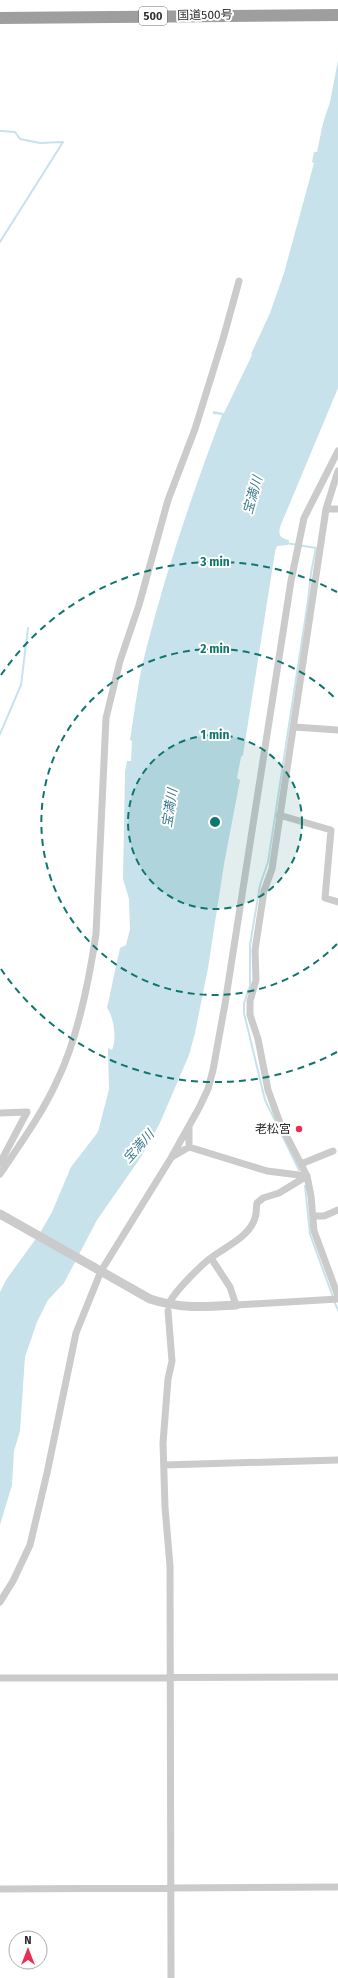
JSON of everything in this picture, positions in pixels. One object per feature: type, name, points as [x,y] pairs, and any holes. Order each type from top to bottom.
[{"type":"highway","name":"国道500号","points":[[0,18],[306,14],[338,15]]},
{"type":"street","points":[[0,1174],[32,1127],[58,1080],[80,1015],[91,970],[96,934],[106,718],[120,661],[140,604],[168,500],[195,429],[239,282]]},
{"type":"street","points":[[0,1602],[13,1581],[30,1545],[47,1473],[70,1355],[76,1333],[101,1271],[171,1158],[208,1089],[213,1070],[246,871],[291,581],[301,530],[309,506],[338,451]]},
{"type":"street","points":[[0,1214],[150,1299],[171,1306],[202,1307],[338,1297],[314,1231],[307,1176],[280,1123],[268,1090],[258,1039],[250,1015],[250,1001],[256,980],[255,950],[264,891],[272,869],[279,814],[294,727],[326,509],[338,471]]},
{"type":"street","points":[[326,509],[338,509]]},
{"type":"street","points":[[294,727],[338,730]]},
{"type":"street","points":[[279,814],[331,830],[325,898],[338,902]]},
{"type":"street","points":[[0,1113],[27,1112],[0,1163]]},
{"type":"street","points":[[189,1126],[189,1147]]},
{"type":"street","points":[[171,1158],[189,1147],[267,1171],[307,1176]]},
{"type":"street","points":[[301,1164],[333,1152]]},
{"type":"street","points":[[170,1302],[181,1286],[211,1258],[235,1243],[247,1231],[255,1218],[257,1202],[263,1198],[279,1193],[307,1176]]},
{"type":"street","points":[[313,1216],[324,1216],[338,1210]]},
{"type":"street","points":[[211,1258],[230,1287],[236,1305]]},
{"type":"street","points":[[168,1311],[172,1361],[168,1379],[163,1442],[170,1566],[171,1978]]},
{"type":"street","points":[[164,1464],[338,1460]]},
{"type":"street","points":[[0,1678],[338,1677]]},
{"type":"street","points":[[0,1889],[338,1887]]},
{"type":"water","name":"宝満川","points":[[338,60],[338,388],[280,527],[281,537],[289,540],[288,545],[277,546],[275,552],[243,755],[241,757],[237,778],[240,780],[224,864],[208,968],[195,1033],[189,1055],[159,1125],[141,1157],[97,1220],[64,1283],[48,1300],[37,1322],[25,1357],[20,1431],[14,1451],[12,1485],[0,1525],[0,1292],[6,1280],[40,1233],[52,1212],[71,1167],[98,1132],[109,1089],[108,1048],[112,1050],[114,1046],[114,1035],[113,1023],[107,1008],[120,948],[126,945],[130,929],[129,899],[123,879],[125,772],[127,761],[131,761],[132,741],[130,740],[143,661],[171,561],[190,502],[222,415],[213,414],[213,411],[224,413],[270,313],[284,273],[314,163],[312,162],[314,152],[317,152],[323,123],[330,102]]},
{"type":"waterway","points":[[0,131],[15,132],[20,139],[40,143],[63,142],[0,242]]},
{"type":"waterway","points":[[286,543],[316,548],[268,862],[260,885],[250,945],[250,986],[244,1003],[244,1013],[265,1100],[299,1170]]},
{"type":"waterway","points":[[0,734],[21,685],[28,628]]},
{"type":"waterway","points":[[305,1186],[310,1234],[333,1297]]},
{"type":"waterway","points":[[334,1301],[338,1310]]},
{"type":"place","name":"老松宮","points":[[299,1129]]}]
